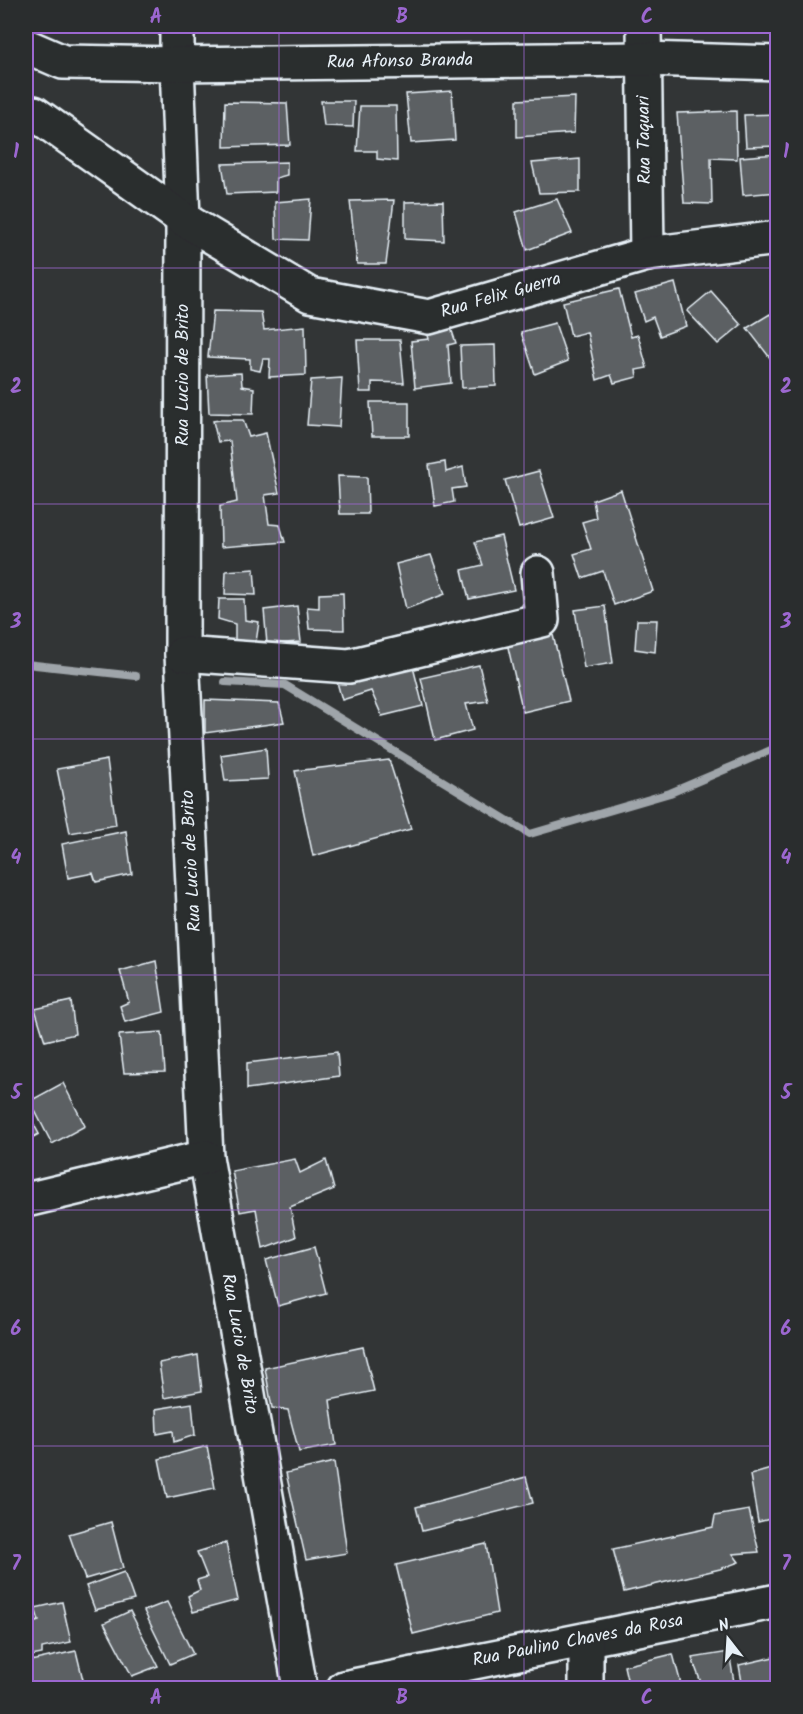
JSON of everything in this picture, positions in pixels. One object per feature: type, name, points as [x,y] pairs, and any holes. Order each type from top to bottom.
[{"type":"street","name":"Rua Lucio de Brito","points":[[177,26],[183,219],[182,654],[206,1157],[300,1689]]},
{"type":"street","name":"Rua Taquari","points":[[644,26],[647,254]]},
{"type":"street","name":"Rua Afonso Branda","points":[[26,46],[63,62],[177,64],[644,59],[777,63]]},
{"type":"street","name":"Rua Felix Guerra","points":[[26,113],[34,113],[183,219],[310,295],[429,317],[647,254],[777,238]]},
{"type":"street","points":[[182,654],[350,666],[542,620],[538,573]]},
{"type":"street","points":[[26,1200],[206,1157]]},
{"type":"street","name":"Rua Paulino Chaves da Rosa","points":[[344,1689],[777,1601]]},
{"type":"street","points":[[586,1640],[586,1689]]},
{"type":"building","points":[[452,91],[455,140],[411,143],[406,94]]},
{"type":"building","points":[[575,97],[574,133],[517,137],[517,100]]},
{"type":"building","points":[[321,101],[354,101],[353,127],[324,126]]},
{"type":"building","points":[[225,102],[287,103],[290,145],[224,147]]},
{"type":"building","points":[[360,106],[396,106],[397,161],[377,159],[377,151],[357,151]]},
{"type":"building","points":[[736,111],[737,159],[711,158],[712,204],[684,203],[677,113]]},
{"type":"building","points":[[778,114],[778,146],[746,147],[744,115]]},
{"type":"building","points":[[778,154],[778,192],[743,195],[740,157]]},
{"type":"building","points":[[580,159],[580,192],[539,193],[532,163]]},
{"type":"building","points":[[287,162],[287,175],[276,178],[276,192],[227,194],[222,164]]},
{"type":"building","points":[[311,199],[308,240],[276,239],[275,202]]},
{"type":"building","points":[[557,199],[572,233],[527,250],[516,212]]},
{"type":"building","points":[[394,200],[386,264],[357,264],[350,201]]},
{"type":"building","points":[[443,201],[444,241],[405,239],[405,202]]},
{"type":"building","points":[[778,273],[778,309],[776,310],[769,274]]},
{"type":"building","points":[[675,283],[686,326],[660,336],[653,317],[644,321],[635,294]]},
{"type":"building","points":[[619,289],[631,337],[638,335],[647,368],[636,370],[637,377],[614,383],[611,375],[597,380],[587,332],[571,336],[563,302]]},
{"type":"building","points":[[711,291],[741,325],[718,344],[687,311]]},
{"type":"building","points":[[213,311],[261,312],[264,330],[305,326],[306,375],[269,377],[270,359],[263,359],[260,371],[250,369],[250,359],[208,357]]},
{"type":"building","points":[[770,314],[778,323],[778,361],[774,363],[747,328]]},
{"type":"building","points":[[449,322],[456,343],[448,345],[451,383],[415,388],[411,341],[429,339],[426,327]]},
{"type":"building","points":[[555,323],[568,361],[535,374],[521,332]]},
{"type":"building","points":[[357,340],[400,340],[404,383],[372,382],[372,392],[360,392]]},
{"type":"building","points":[[495,345],[496,386],[462,388],[460,346]]},
{"type":"building","points":[[241,373],[242,386],[254,388],[253,414],[209,413],[207,375]]},
{"type":"building","points":[[342,378],[339,427],[307,425],[311,380]]},
{"type":"building","points":[[370,402],[409,402],[409,436],[372,436]]},
{"type":"building","points":[[243,420],[249,437],[266,433],[279,493],[265,495],[269,524],[280,525],[285,542],[221,547],[220,506],[237,502],[230,441],[218,442],[213,421]]},
{"type":"building","points":[[445,462],[446,472],[463,467],[466,487],[452,489],[454,502],[435,506],[429,465]]},
{"type":"building","points":[[539,471],[554,518],[519,528],[505,480]]},
{"type":"building","points":[[338,476],[367,477],[368,514],[340,514]]},
{"type":"building","points":[[621,490],[653,591],[614,605],[603,571],[582,578],[574,554],[591,549],[582,522],[596,518],[593,500]]},
{"type":"building","points":[[501,536],[514,590],[469,599],[462,570],[483,565],[475,542]]},
{"type":"building","points":[[431,555],[445,594],[406,609],[396,564]]},
{"type":"building","points":[[254,569],[256,595],[225,594],[226,571]]},
{"type":"building","points":[[343,593],[344,630],[309,629],[307,607],[319,608],[319,594]]},
{"type":"building","points":[[219,599],[244,599],[245,620],[259,622],[256,642],[235,643],[235,624],[218,619]]},
{"type":"building","points":[[297,606],[301,642],[267,644],[264,610]]},
{"type":"building","points":[[605,606],[613,663],[584,668],[575,610]]},
{"type":"building","points":[[637,620],[657,620],[655,652],[635,649]]},
{"type":"building","points":[[552,631],[569,701],[523,712],[507,643]]},
{"type":"building","points":[[479,665],[488,701],[466,704],[473,730],[435,740],[421,678]]},
{"type":"building","points":[[366,667],[370,680],[413,667],[423,706],[382,716],[371,691],[342,700],[335,675]]},
{"type":"building","points":[[205,700],[279,703],[284,722],[205,733]]},
{"type":"building","points":[[266,748],[268,779],[225,781],[221,755]]},
{"type":"building","points":[[107,760],[116,825],[70,833],[57,769]]},
{"type":"building","points":[[389,760],[411,829],[313,856],[295,771]]},
{"type":"building","points":[[126,831],[132,874],[96,882],[93,873],[68,878],[62,844]]},
{"type":"building","points":[[156,961],[164,1012],[125,1022],[120,1006],[129,1002],[120,971]]},
{"type":"building","points":[[71,1001],[75,1034],[45,1041],[35,1009]]},
{"type":"building","points":[[162,1032],[165,1072],[124,1073],[119,1035]]},
{"type":"building","points":[[337,1052],[339,1076],[247,1089],[247,1063]]},
{"type":"building","points":[[63,1083],[85,1126],[52,1144],[30,1101]]},
{"type":"building","points":[[26,1110],[39,1134],[26,1141]]},
{"type":"building","points":[[295,1159],[300,1173],[326,1160],[334,1189],[290,1207],[296,1237],[263,1249],[256,1209],[240,1212],[232,1171]]},
{"type":"building","points":[[314,1247],[326,1293],[278,1306],[266,1260]]},
{"type":"building","points":[[363,1347],[374,1391],[330,1400],[336,1445],[299,1452],[288,1410],[272,1408],[265,1368]]},
{"type":"building","points":[[198,1355],[202,1391],[164,1398],[159,1363]]},
{"type":"building","points":[[192,1403],[195,1435],[174,1442],[173,1431],[157,1434],[156,1409]]},
{"type":"building","points":[[207,1446],[215,1488],[167,1498],[159,1459]]},
{"type":"building","points":[[334,1462],[347,1553],[306,1560],[286,1473]]},
{"type":"building","points":[[778,1467],[778,1517],[758,1522],[750,1475]]},
{"type":"building","points":[[526,1477],[533,1503],[422,1531],[416,1507]]},
{"type":"building","points":[[749,1510],[759,1552],[733,1554],[739,1562],[720,1569],[624,1592],[613,1549],[713,1527],[715,1516]]},
{"type":"building","points":[[111,1522],[123,1568],[85,1579],[69,1534]]},
{"type":"building","points":[[226,1543],[238,1600],[193,1612],[188,1596],[200,1590],[197,1580],[207,1577],[197,1552]]},
{"type":"building","points":[[486,1544],[497,1613],[413,1634],[396,1565]]},
{"type":"building","points":[[124,1572],[134,1600],[95,1610],[86,1586]]},
{"type":"building","points":[[62,1602],[71,1642],[42,1648],[42,1654],[26,1657],[26,1616],[29,1624],[39,1621],[35,1608]]},
{"type":"building","points":[[167,1602],[193,1654],[170,1664],[144,1611]]},
{"type":"building","points":[[130,1611],[158,1666],[132,1676],[104,1623]]},
{"type":"building","points":[[76,1651],[85,1688],[26,1688],[26,1662]]},
{"type":"building","points":[[729,1652],[735,1688],[703,1688],[692,1658]]},
{"type":"building","points":[[673,1654],[682,1688],[629,1688],[624,1666]]},
{"type":"building","points":[[778,1656],[778,1688],[743,1688],[739,1665]]},
{"type":"waterway","points":[[26,664],[136,676]]},
{"type":"waterway","points":[[225,682],[285,685],[530,834],[670,793],[778,747]]}]
